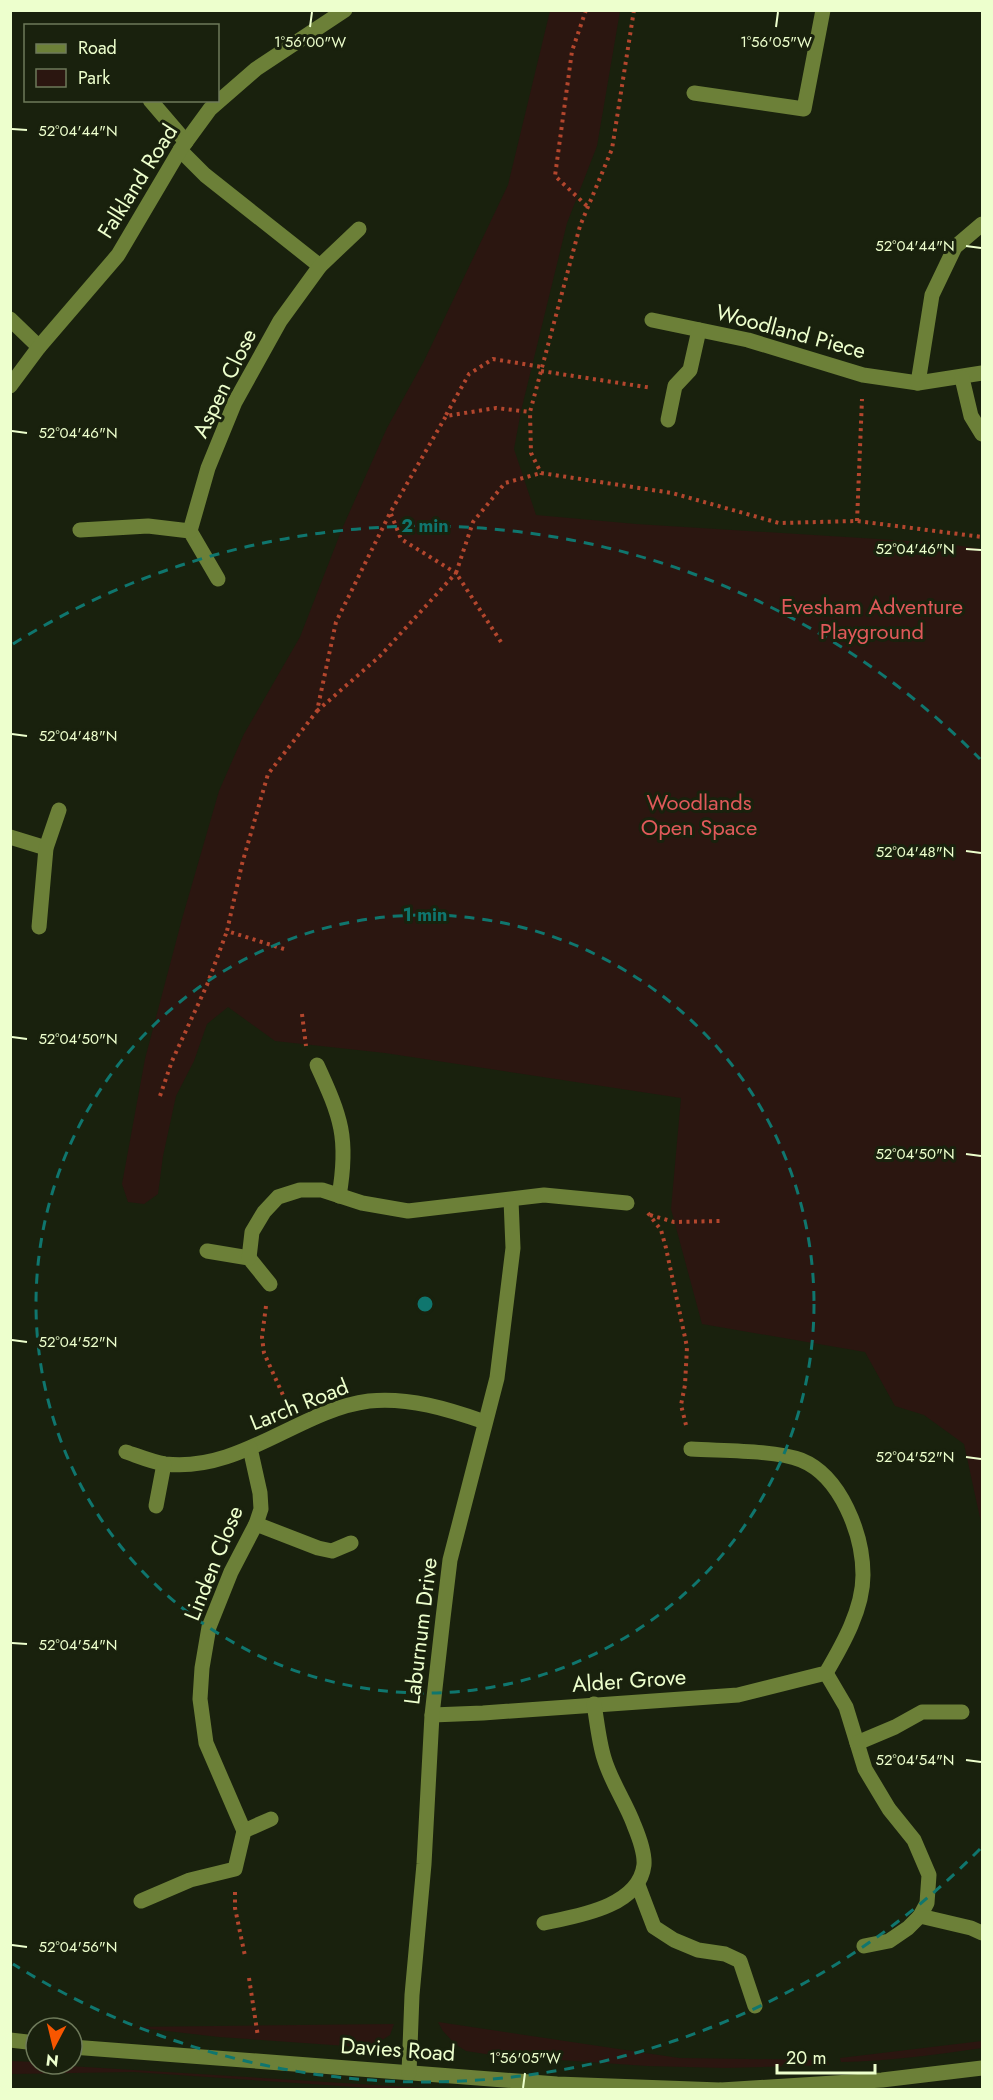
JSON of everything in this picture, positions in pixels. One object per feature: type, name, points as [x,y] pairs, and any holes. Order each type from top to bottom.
[{"type":"street","name":"Falkland Road","points":[[219,101],[256,69],[345,10]]},
{"type":"street","points":[[694,93],[804,109],[823,10]]},
{"type":"street","points":[[151,102],[205,175],[320,266]]},
{"type":"street","name":"Falkland Road","points":[[10,386],[39,347],[118,255],[183,146],[210,109],[218,102]]},
{"type":"street","points":[[918,383],[932,295],[955,247],[982,224]]},
{"type":"street","name":"Aspen Close","points":[[190,531],[208,468],[235,402],[280,321],[320,266],[359,228]]},
{"type":"street","points":[[10,319],[39,347]]},
{"type":"street","name":"Woodland Piece","points":[[652,320],[748,340],[863,375],[918,383],[962,378],[982,373]]},
{"type":"street","points":[[668,420],[675,386],[690,370],[699,330]]},
{"type":"street","points":[[962,378],[971,416],[982,434]]},
{"type":"street","points":[[80,530],[148,526],[190,531],[218,579]]},
{"type":"street","points":[[39,927],[46,848],[59,810]]},
{"type":"street","points":[[10,837],[46,848]]},
{"type":"street","points":[[318,1065],[334,1102],[344,1138],[344,1166],[339,1196]]},
{"type":"street","points":[[249,1258],[252,1232],[264,1212],[278,1197],[300,1190],[322,1190],[362,1203],[408,1211],[544,1195],[627,1203]]},
{"type":"street","name":"Laburnum Drive","points":[[409,2073],[412,1995],[424,1864],[432,1714],[450,1560],[497,1378],[513,1248],[511,1200]]},
{"type":"street","points":[[207,1251],[249,1258],[270,1284]]},
{"type":"street","name":"Larch Road","points":[[126,1452],[164,1464],[190,1464],[214,1460],[250,1448],[339,1408],[368,1401],[400,1400],[447,1409],[485,1422]]},
{"type":"street","name":"Linden Close","points":[[244,1832],[206,1743],[200,1699],[201,1668],[209,1627],[231,1572],[256,1524],[261,1509],[260,1493],[250,1448]]},
{"type":"street","points":[[692,1449],[782,1455],[802,1460],[820,1472],[842,1496],[856,1531],[863,1576],[857,1606],[850,1628],[826,1673],[846,1707],[865,1769],[889,1809],[914,1840],[929,1875],[927,1903],[920,1916],[908,1928],[889,1941],[864,1946]]},
{"type":"street","points":[[156,1506],[164,1464]]},
{"type":"street","points":[[256,1524],[318,1548],[332,1551],[351,1543]]},
{"type":"street","name":"Alder Grove","points":[[432,1714],[483,1713],[738,1695],[826,1673]]},
{"type":"street","points":[[544,1923],[573,1917],[610,1905],[625,1897],[638,1885],[644,1865],[634,1826],[604,1758],[594,1704]]},
{"type":"street","points":[[857,1743],[895,1727],[922,1712],[962,1712]]},
{"type":"street","points":[[141,1901],[190,1880],[235,1869],[244,1832],[271,1819]]},
{"type":"street","points":[[638,1885],[654,1927],[674,1940],[698,1950],[725,1954],[740,1960],[755,2006]]},
{"type":"street","points":[[920,1916],[971,1928],[982,1933]]},
{"type":"street","name":"Davies Road","points":[[84,2048],[557,2084],[721,2090],[882,2080],[982,2068]]},
{"type":"path","points":[[586,10],[572,51],[555,176],[588,207]]},
{"type":"path","points":[[317,711],[336,622],[390,513],[468,374],[493,359],[674,391]]},
{"type":"path","points":[[857,521],[863,375]]},
{"type":"path","points":[[446,416],[495,408],[530,412]]},
{"type":"path","points":[[160,1096],[172,1061],[207,985],[226,931],[242,864],[268,774],[317,711],[380,656],[456,573],[473,522],[505,483],[541,473]]},
{"type":"path","points":[[390,513],[401,539],[456,573],[501,642]]},
{"type":"path","points":[[226,931],[284,948]]},
{"type":"path","points":[[302,1014],[306,1045],[318,1065]]},
{"type":"path","points":[[627,1203],[642,1205],[661,1230],[666,1248],[687,1347],[685,1385],[681,1405],[692,1449]]},
{"type":"path","points":[[650,1215],[674,1222],[720,1221]]},
{"type":"path","points":[[270,1284],[262,1337],[264,1353],[297,1427]]},
{"type":"path","points":[[235,1869],[236,1908],[245,1956]]},
{"type":"path","points":[[249,1978],[262,2061]]},
{"type":"green space","name":"Woodlands Open Space","points":[[550,11],[620,11],[597,146],[567,223],[521,411],[514,449],[536,515],[636,524],[941,543],[982,549],[982,1527],[964,1444],[924,1415],[895,1406],[865,1352],[702,1324],[671,1209],[681,1098],[385,1053],[275,1041],[228,1007],[207,1024],[194,1061],[176,1096],[163,1156],[158,1194],[144,1204],[128,1202],[122,1184],[145,1059],[219,791],[244,734],[300,637],[342,529],[387,428],[424,361],[508,185]]},
{"type":"green space","points":[[438,2022],[679,2058],[827,2060],[829,2065],[725,2068],[647,2066],[499,2056],[466,2051],[455,2044]]},
{"type":"green space","points":[[394,2024],[390,2035],[376,2044],[361,2047],[219,2037],[132,2027]]},
{"type":"green space","points":[[982,2041],[982,2048],[929,2055],[841,2062],[840,2058]]},
{"type":"green space","points":[[11,2061],[24,2062],[24,2074],[11,2074]]},
{"type":"green space","points":[[84,2067],[441,2089],[386,2089],[133,2072],[84,2073]]},
{"type":"park label","name":"Evesham Adventure Playground","points":[[872,618]]}]
